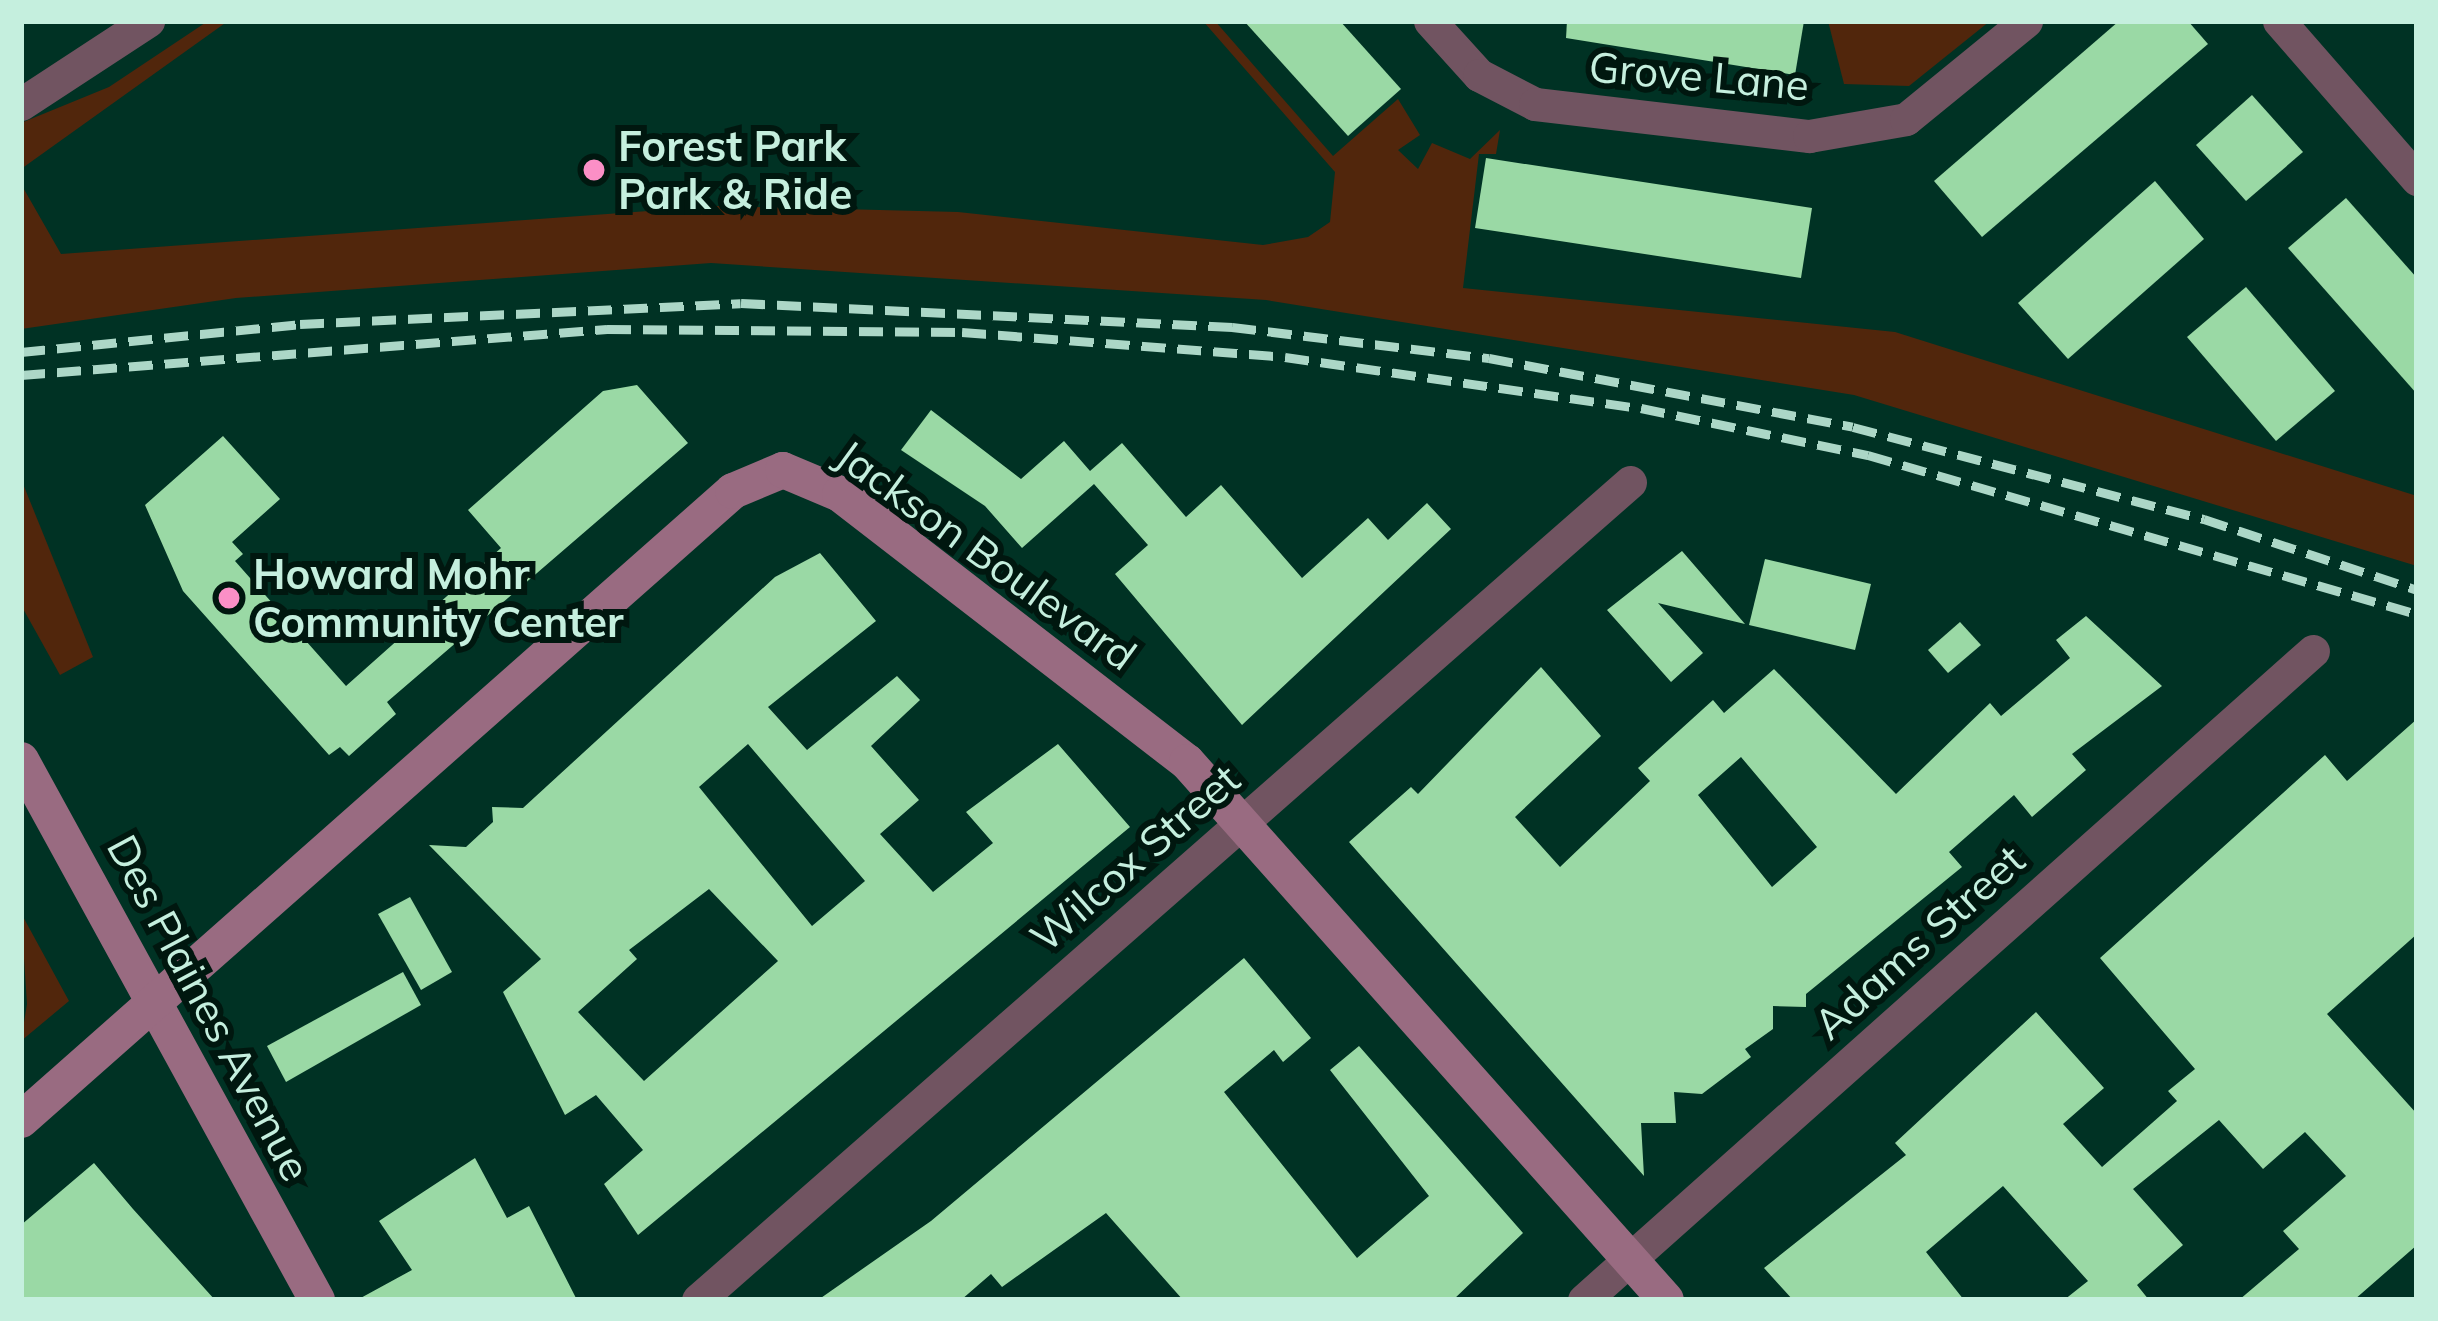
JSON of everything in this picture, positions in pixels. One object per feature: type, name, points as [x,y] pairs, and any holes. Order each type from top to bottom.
[{"type":"street","points":[[21,104],[148,21]]},
{"type":"street","name":"Grove Lane","points":[[1430,21],[1478,75],[1535,104],[1809,136],[1922,111],[2026,21]]},
{"type":"street","points":[[2279,21],[2417,179]]},
{"type":"street","name":"Jackson Boulevard","points":[[21,1120],[733,491],[783,470],[840,494],[1187,762],[1666,1300]]},
{"type":"street","name":"Wilcox Street","points":[[698,1300],[1630,482]]},
{"type":"street","name":"Adams Street","points":[[1584,1300],[2313,651]]},
{"type":"street","name":"Des Plaines Avenue","points":[[21,760],[317,1300]]},
{"type":"shaded area","points":[[208,21],[228,21],[21,169],[21,123],[109,87]]},
{"type":"shaded area","points":[[1203,21],[1215,21],[1333,156],[1398,99],[1420,135],[1398,150],[1418,169],[1432,143],[1470,159],[1500,130],[1496,154],[1479,154],[1463,288],[1895,332],[2417,496],[2417,566],[1854,395],[1266,300],[711,263],[236,298],[21,329],[21,184],[61,254],[717,206],[958,212],[1263,245],[1308,237],[1330,222],[1335,172]]},
{"type":"shaded area","points":[[1828,21],[1990,21],[1909,86],[1844,84]]},
{"type":"shaded area","points":[[21,479],[93,657],[60,675],[21,605]]},
{"type":"shaded area","points":[[21,913],[69,1001],[21,1041],[27,1004]]},
{"type":"building","points":[[1244,21],[1340,21],[1401,89],[1348,136]]},
{"type":"building","points":[[1567,21],[1804,21],[1795,75],[1566,38]]},
{"type":"building","points":[[2119,21],[2188,21],[2208,44],[1982,237],[1934,181]]},
{"type":"building","points":[[2252,95],[2303,152],[2246,201],[2196,145]]},
{"type":"building","points":[[1486,158],[1812,208],[1801,278],[1475,228]]},
{"type":"building","points":[[2155,181],[2204,239],[2068,359],[2018,303]]},
{"type":"building","points":[[2346,198],[2417,278],[2417,394],[2288,248]]},
{"type":"building","points":[[2246,287],[2335,391],[2276,441],[2187,337]]},
{"type":"building","points":[[637,385],[688,443],[387,702],[396,714],[349,756],[340,747],[329,755],[183,591],[145,505],[223,436],[280,499],[232,542],[243,554],[235,561],[346,686],[501,548],[468,510],[603,391]]},
{"type":"building","points":[[931,410],[1021,479],[1064,441],[1090,471],[1122,443],[1186,517],[1221,485],[1302,578],[1368,518],[1388,540],[1427,503],[1451,529],[1242,725],[1115,574],[1148,545],[1094,484],[1022,548],[985,506],[901,450]]},
{"type":"building","points":[[1682,551],[1745,624],[1658,603],[1703,653],[1671,682],[1607,610]]},
{"type":"building","points":[[820,553],[876,621],[768,707],[807,750],[897,676],[920,700],[871,746],[919,800],[880,834],[933,892],[993,843],[966,812],[1058,744],[1130,827],[638,1235],[604,1184],[643,1150],[596,1095],[565,1115],[503,992],[541,959],[429,845],[466,847],[493,822],[492,807],[523,808],[775,577]],"holes":[[[748,744],[865,881],[812,926],[699,787]],[[709,889],[778,961],[644,1081],[578,1012],[637,959],[629,950]]]},
{"type":"building","points":[[1765,559],[1871,584],[1855,650],[1749,625]]},
{"type":"building","points":[[2086,616],[2162,686],[2072,754],[2086,770],[2032,817],[2014,795],[1949,852],[1962,867],[1806,994],[1806,1007],[1773,1006],[1773,1029],[1745,1049],[1751,1057],[1702,1094],[1674,1092],[1676,1123],[1641,1123],[1644,1176],[1349,842],[1411,787],[1418,794],[1541,667],[1601,736],[1515,817],[1560,867],[1650,781],[1638,768],[1713,700],[1724,713],[1774,669],[1896,794],[1990,703],[2001,716],[2070,658],[2056,640]],"holes":[[[1741,757],[1817,847],[1772,887],[1698,795]]]},
{"type":"building","points":[[1960,622],[1981,645],[1948,673],[1928,650]]},
{"type":"building","points":[[2417,719],[2417,934],[2327,1014],[2417,1114],[2417,1245],[2354,1300],[2239,1300],[2299,1249],[2283,1231],[2346,1176],[2305,1132],[2263,1169],[2219,1120],[2133,1189],[2183,1245],[2137,1285],[2149,1300],[2064,1300],[2088,1281],[2003,1186],[1926,1252],[1964,1300],[1793,1300],[1764,1268],[1906,1155],[1895,1143],[2036,1012],[2104,1088],[2063,1124],[2102,1167],[2177,1101],[2168,1091],[2195,1069],[2100,958],[2325,755],[2347,781]]},
{"type":"building","points":[[410,897],[452,972],[421,990],[378,914]]},
{"type":"building","points":[[1244,958],[1311,1038],[1283,1062],[1274,1050],[1224,1092],[1357,1258],[1429,1196],[1330,1070],[1359,1046],[1523,1233],[1453,1300],[1183,1300],[1106,1213],[1002,1287],[991,1274],[961,1300],[818,1300],[931,1221]]},
{"type":"building","points":[[403,972],[421,1005],[286,1082],[267,1046]]},
{"type":"building","points":[[475,1158],[507,1218],[529,1206],[577,1300],[357,1300],[412,1270],[379,1221]]},
{"type":"building","points":[[94,1163],[215,1300],[21,1300],[21,1225]]},
{"type":"railway","points":[[21,352],[300,324],[741,303],[1232,327],[1489,358],[1853,427],[2204,519],[2417,590]]},
{"type":"railway","points":[[21,375],[607,329],[962,332],[1285,357],[1641,408],[1868,455],[2417,614]]},
{"type":"place","name":"Forest Park Park & Ride","points":[[594,170]]},
{"type":"place","name":"Howard Mohr Community Center","points":[[229,598]]}]
